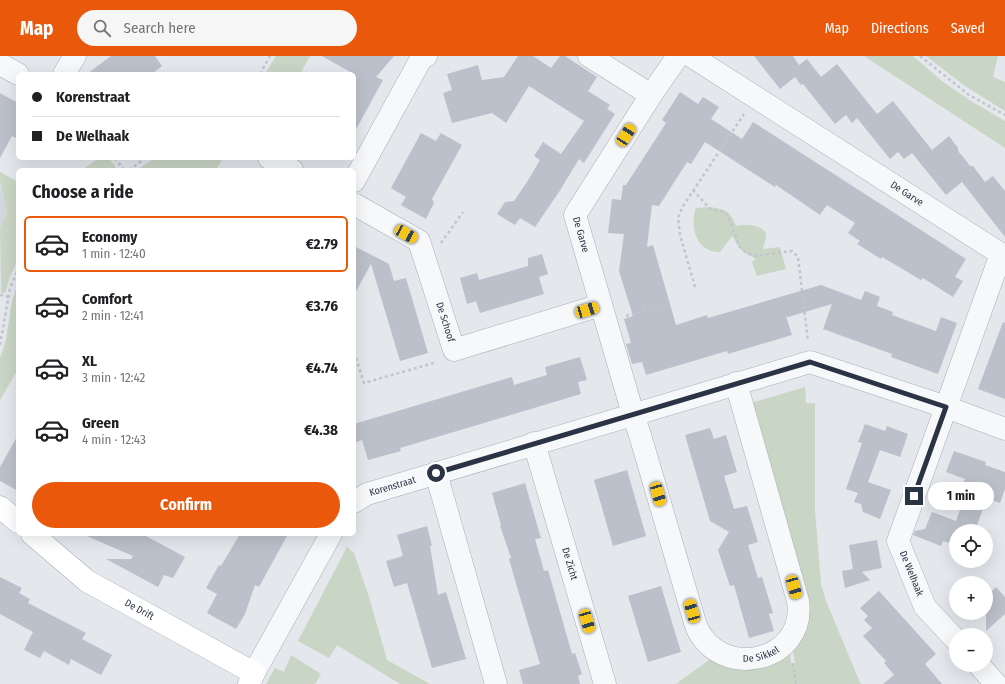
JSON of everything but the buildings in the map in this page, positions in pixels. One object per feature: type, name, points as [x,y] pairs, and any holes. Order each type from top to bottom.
[{"type":"street","points":[[65,72],[75,56]]},
{"type":"street","points":[[356,178],[422,57],[426,56]]},
{"type":"street","points":[[589,56],[651,95]]},
{"type":"street","name":"De Garve","points":[[633,414],[575,215],[651,95],[678,56]]},
{"type":"street","name":"De Garve","points":[[691,56],[1003,255],[946,407]]},
{"type":"street","points":[[0,64],[16,73]]},
{"type":"street","points":[[274,160],[288,168]]},
{"type":"street","name":"De Schoof","points":[[356,205],[419,241],[454,350],[604,314]]},
{"type":"street","points":[[810,362],[946,407],[1005,429]]},
{"type":"street","name":"Korenstraat","points":[[356,501],[367,494],[810,362]]},
{"type":"street","name":"De Sikkel","points":[[633,414],[700,634],[710,647],[725,656],[736,659],[745,659],[764,656],[779,649],[792,636],[798,619],[799,610],[798,601],[736,383]]},
{"type":"street","name":"De Welhaak","points":[[946,407],[898,541],[925,606],[949,632]]},
{"type":"street","name":"De Zicht","points":[[534,443],[605,684]]},
{"type":"street","points":[[436,473],[496,684]]},
{"type":"street","points":[[0,507],[16,520]]},
{"type":"street","name":"De Drift","points":[[34,536],[87,581],[252,679]]},
{"type":"street","points":[[252,679],[330,536]]},
{"type":"street","points":[[985,672],[996,684]]},
{"type":"path","points":[[261,72],[270,56]]},
{"type":"path","points":[[920,56],[970,94],[1005,115]]},
{"type":"path","points":[[695,287],[680,235],[678,218],[683,206],[693,190],[755,97]]},
{"type":"path","points":[[132,168],[143,160]]},
{"type":"path","points":[[693,190],[710,209],[725,212],[729,217],[739,246],[746,252],[754,256],[792,251],[798,257],[810,362]]},
{"type":"path","points":[[422,249],[442,242],[463,212]]},
{"type":"path","points":[[0,345],[10,288],[16,274]]},
{"type":"path","points":[[0,295],[9,297]]},
{"type":"path","points":[[604,314],[658,307]]},
{"type":"path","points":[[356,358],[364,383],[448,359],[454,350]]},
{"type":"shaded area","points":[[0,187],[7,205],[5,219],[0,227]]},
{"type":"green space","points":[[276,56],[310,56],[301,72],[266,72]]},
{"type":"green space","points":[[864,56],[913,56],[943,82],[1005,121],[1005,148]]},
{"type":"green space","points":[[926,56],[998,56],[993,77],[1005,82],[1005,111],[965,86]]},
{"type":"green space","points":[[96,160],[110,160],[116,168],[85,168]]},
{"type":"green space","points":[[152,160],[222,160],[217,168],[140,168]]},
{"type":"green space","points":[[0,172],[16,181],[16,264],[5,293],[1,293],[0,227],[6,217],[6,208],[0,182]]},
{"type":"green space","points":[[710,207],[723,210],[729,214],[736,226],[749,225],[762,229],[766,236],[763,249],[780,247],[786,269],[757,276],[752,262],[755,258],[741,250],[733,236],[720,252],[712,251],[700,244],[694,231],[694,215],[696,208]]},
{"type":"green space","points":[[16,289],[16,372],[0,400],[0,358],[6,340],[12,301]]},
{"type":"green space","points":[[805,387],[806,403],[815,403],[815,511],[821,584],[826,601],[861,684],[676,684],[713,657],[789,650],[792,666],[795,665],[791,647],[797,639],[748,404]]},
{"type":"green space","points":[[347,547],[354,553],[369,597],[387,660],[430,684],[400,684],[337,645],[329,658],[298,641]]},
{"type":"green space","points":[[291,655],[321,674],[315,684],[266,684],[275,668],[284,672]]},
{"type":"route","points":[[436,473],[810,362],[946,407],[914,496]]}]
